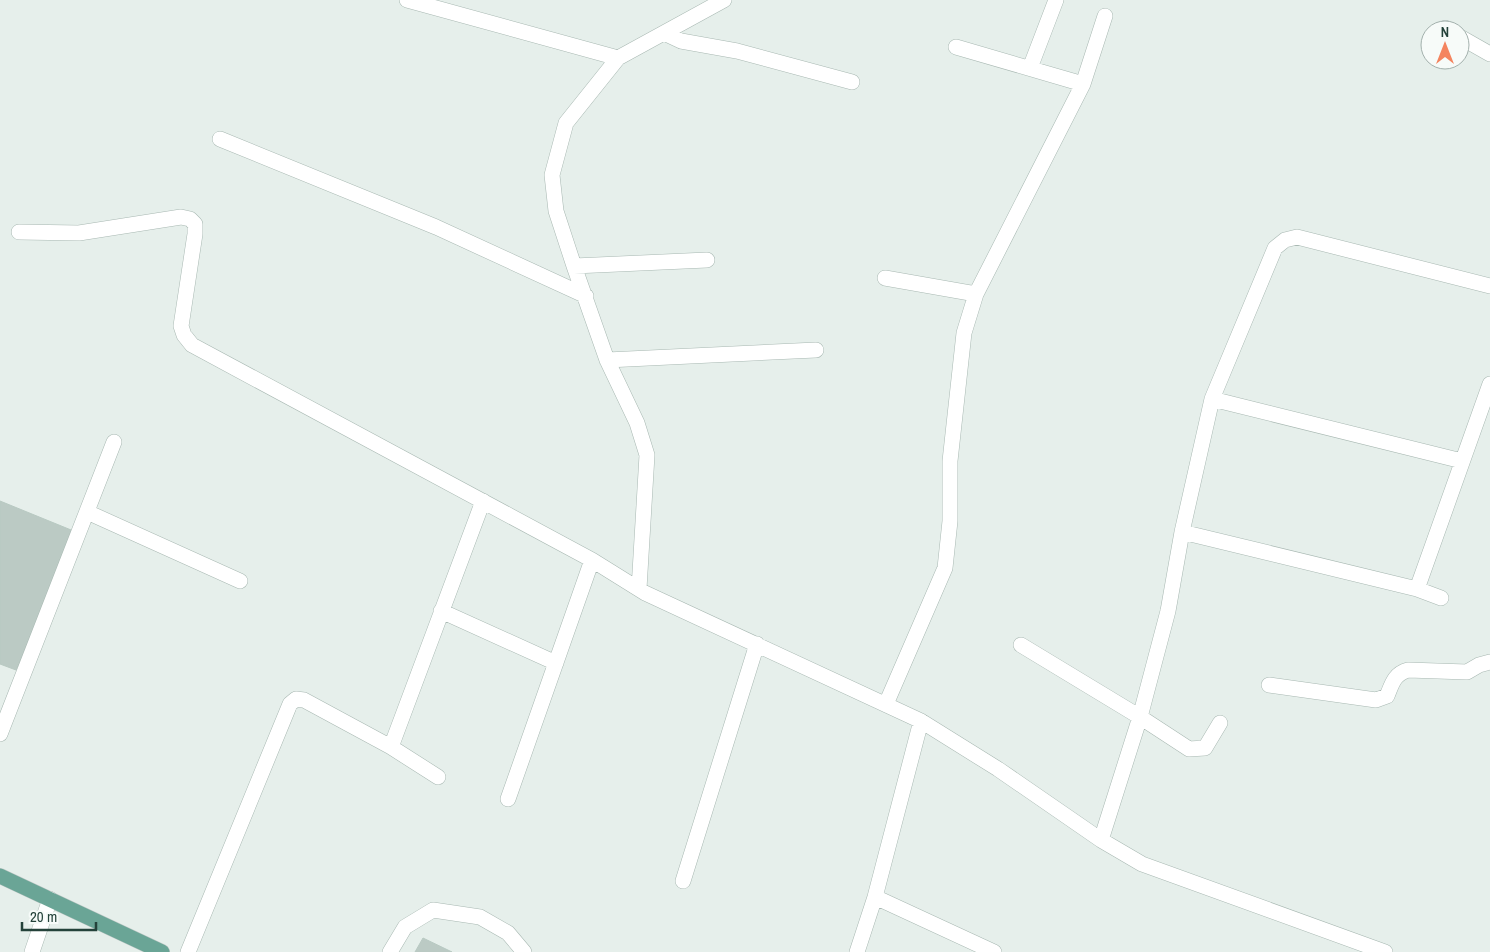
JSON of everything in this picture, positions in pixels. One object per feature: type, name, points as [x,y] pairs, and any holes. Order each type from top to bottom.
[{"type":"main road","points":[[0,876],[162,952]]},
{"type":"street","points":[[407,0],[618,58]]},
{"type":"street","points":[[639,590],[648,455],[637,423],[607,360],[574,266],[556,211],[552,175],[566,123],[618,58],[724,0]]},
{"type":"street","points":[[1030,68],[1056,0]]},
{"type":"street","points":[[886,704],[945,568],[950,521],[950,461],[964,333],[976,294],[1083,84],[1105,16]]},
{"type":"street","points":[[664,33],[681,42],[737,51],[852,82]]},
{"type":"street","points":[[1470,43],[1490,54]]},
{"type":"street","points":[[956,47],[1083,84]]},
{"type":"street","points":[[220,139],[436,227],[586,296]]},
{"type":"street","points":[[19,232],[78,233],[181,217],[190,219],[195,224],[195,234],[181,326],[184,335],[192,345],[592,560],[639,590],[921,721],[998,769],[1101,840],[1142,864],[1385,952]]},
{"type":"street","points":[[1101,840],[1140,716],[1168,610],[1182,532],[1212,399],[1275,248],[1285,240],[1297,237],[1490,286]]},
{"type":"street","points":[[574,266],[707,260]]},
{"type":"street","points":[[885,278],[976,294]]},
{"type":"street","points":[[607,360],[816,350]]},
{"type":"street","points":[[1417,590],[1490,384]]},
{"type":"street","points":[[1212,399],[1462,461]]},
{"type":"street","points":[[0,734],[114,442]]},
{"type":"street","points":[[391,746],[483,501]]},
{"type":"street","points":[[87,512],[240,580]]},
{"type":"street","points":[[1182,532],[1417,590],[1442,598]]},
{"type":"street","points":[[508,799],[592,560]]},
{"type":"street","points":[[441,611],[556,663]]},
{"type":"street","points":[[683,881],[757,644]]},
{"type":"street","points":[[1021,644],[1140,716],[1189,749],[1205,748],[1220,723]]},
{"type":"street","points":[[1269,685],[1376,700],[1387,696],[1394,679],[1400,673],[1408,670],[1434,673],[1467,672],[1479,665],[1490,662]]},
{"type":"street","points":[[188,952],[290,704],[296,699],[304,700],[391,746],[438,777]]},
{"type":"street","points":[[857,952],[875,897],[921,721]]},
{"type":"street","points":[[875,897],[994,952]]},
{"type":"street","points":[[32,952],[50,899]]},
{"type":"street","points":[[390,952],[405,927],[433,910],[480,917],[508,933],[524,952]]},
{"type":"building","points":[[0,501],[76,532],[16,670],[0,664]]},
{"type":"building","points":[[423,938],[452,952],[415,952]]}]
